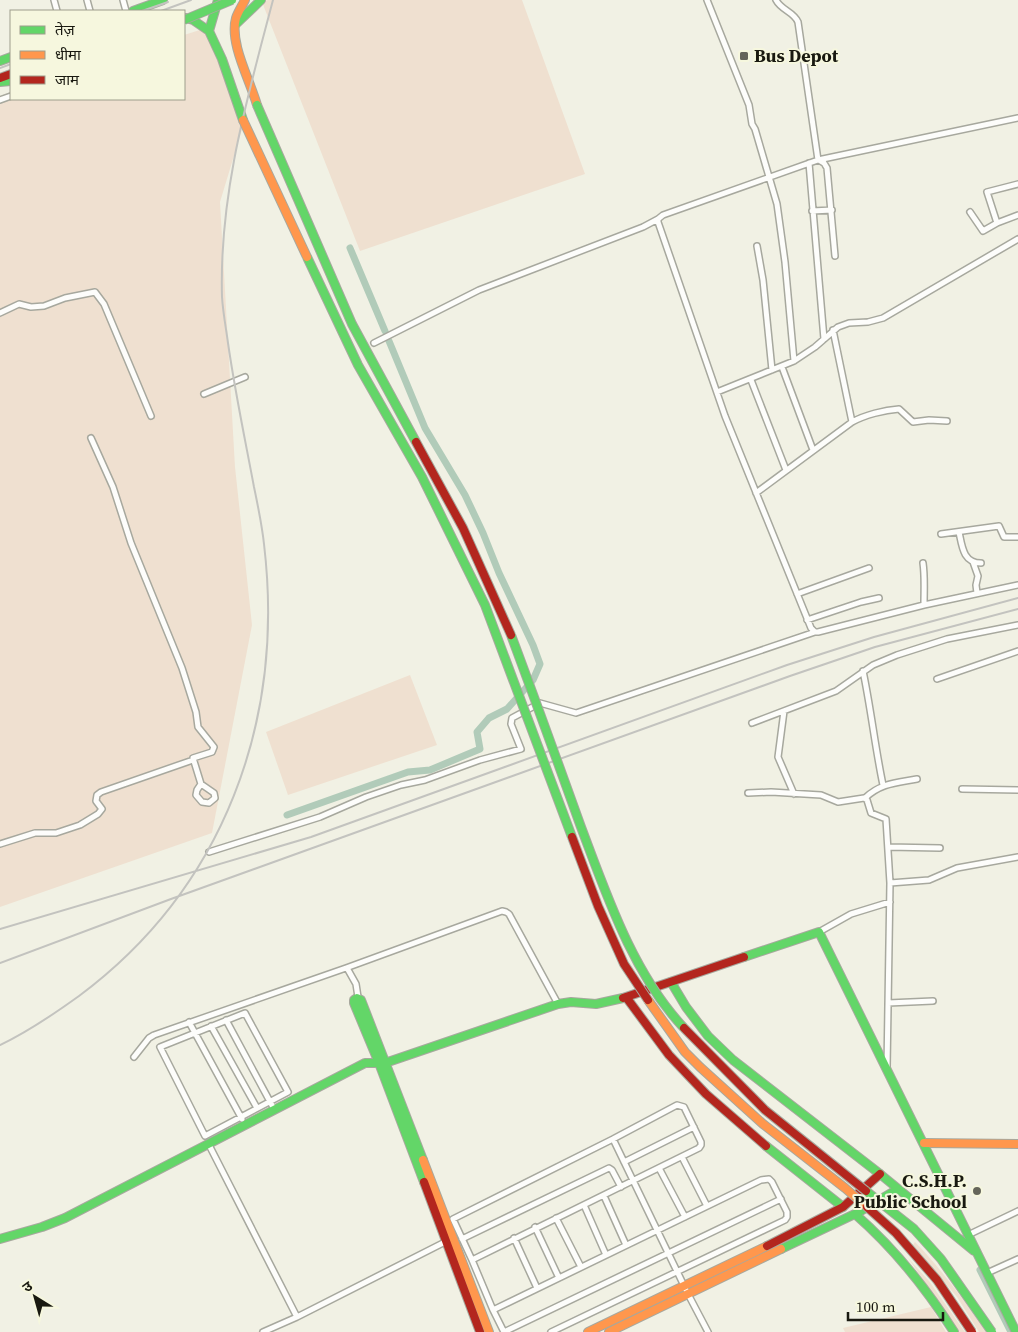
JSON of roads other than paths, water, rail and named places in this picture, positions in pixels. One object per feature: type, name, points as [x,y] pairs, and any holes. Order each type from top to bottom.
[{"type":"main road","points":[[135,10],[151,2],[163,0]]},
{"type":"main road","points":[[209,31],[218,0]]},
{"type":"main road","points":[[185,19],[232,0]]},
{"type":"main road","points":[[245,0],[236,18],[235,33],[238,51],[257,105],[352,324],[463,528],[511,636],[609,902],[648,981],[671,1014],[765,1110],[914,1229],[941,1260],[992,1332]]},
{"type":"main road","points":[[236,24],[261,0]]},
{"type":"main road","points":[[185,19],[193,20],[209,31],[222,59],[243,120],[358,365],[422,477],[485,605],[598,906],[624,964],[660,1018],[685,1052],[700,1068],[763,1124],[844,1188],[896,1233],[937,1280],[972,1332]]},
{"type":"main road","points":[[0,1239],[65,1218],[208,1143],[242,1121],[274,1109],[359,1065],[369,1062],[382,1063],[558,1004],[571,1002],[596,1004],[626,997],[819,932],[1016,1332]]},
{"type":"main road","points":[[671,982],[708,1036],[733,1060],[898,1188],[978,1254]]},
{"type":"main road","points":[[358,997],[354,1000],[354,1003],[382,1063],[490,1332]]},
{"type":"main road","points":[[626,997],[669,1055],[706,1094],[775,1153],[843,1206]]},
{"type":"main road","points":[[382,1063],[445,1242],[480,1332]]},
{"type":"main road","points":[[924,1143],[1018,1144]]},
{"type":"main road","points":[[588,1332],[785,1237],[843,1206],[880,1174]]},
{"type":"main road","points":[[609,1332],[855,1214],[898,1188]]},
{"type":"main road","points":[[855,1214],[884,1239],[902,1259],[954,1332]]},
{"type":"street","points":[[707,0],[749,105],[752,124],[756,129],[777,204],[783,243],[794,361]]},
{"type":"street","points":[[776,0],[798,22],[818,160]]},
{"type":"street","points":[[374,343],[479,290],[643,227],[663,215],[770,176],[818,160],[1018,118]]},
{"type":"street","points":[[818,160],[824,163],[827,168],[835,256]]},
{"type":"street","points":[[809,163],[824,339]]},
{"type":"street","points":[[997,223],[987,192],[1018,184]]},
{"type":"street","points":[[812,211],[832,210]]},
{"type":"street","points":[[970,212],[982,231],[1018,215]]},
{"type":"street","points":[[658,219],[717,392],[807,620],[815,632]]},
{"type":"street","points":[[717,392],[751,380],[794,361],[833,330],[849,323],[868,322],[883,318],[1018,239]]},
{"type":"street","points":[[757,246],[763,280],[772,370]]},
{"type":"street","points":[[0,313],[19,304],[30,307],[44,306],[65,298],[95,292],[104,304],[151,416]]},
{"type":"street","points":[[833,330],[852,422]]},
{"type":"street","points":[[782,367],[813,450]]},
{"type":"street","points":[[204,394],[245,377]]},
{"type":"street","points":[[751,380],[786,470]]},
{"type":"street","points":[[756,493],[852,422],[899,409],[913,422],[929,420],[947,422]]},
{"type":"street","points":[[0,844],[35,833],[56,833],[80,825],[98,814],[102,809],[96,801],[97,795],[101,792],[193,760],[192,758],[212,752],[214,747],[198,728],[196,712],[182,668],[132,543],[114,487],[91,438]]},
{"type":"street","points":[[941,534],[999,526],[1004,537],[1018,537]]},
{"type":"street","points":[[959,532],[965,556],[973,562],[981,563]]},
{"type":"street","points":[[973,562],[978,576],[977,593]]},
{"type":"street","points":[[923,563],[926,579],[924,605]]},
{"type":"street","points":[[797,594],[869,568]]},
{"type":"street","points":[[209,852],[320,817],[366,797],[401,785],[425,780],[480,760],[521,749],[511,724],[512,718],[540,703],[576,713],[815,632],[924,605],[1018,585]]},
{"type":"street","points":[[807,620],[879,598]]},
{"type":"street","points":[[752,723],[836,691],[882,660],[947,639],[1018,625]]},
{"type":"street","points":[[937,679],[1018,651]]},
{"type":"street","points":[[863,671],[883,785]]},
{"type":"street","points":[[784,711],[778,757],[794,794]]},
{"type":"street","points":[[193,760],[201,784]]},
{"type":"street","points":[[748,793],[771,792],[821,795],[838,802],[865,798],[883,785],[917,779]]},
{"type":"street","points":[[962,789],[1018,790]]},
{"type":"street","points":[[865,798],[871,813],[886,819],[890,883],[887,1068]]},
{"type":"street","points":[[888,847],[940,848]]},
{"type":"street","points":[[890,883],[929,880],[957,868],[1018,857]]},
{"type":"street","points":[[819,932],[851,914],[890,902]]},
{"type":"street","points":[[134,1057],[151,1036],[504,911],[509,914],[558,1004]]},
{"type":"street","points":[[347,968],[356,984],[358,997]]},
{"type":"street","points":[[888,1003],[933,1001]]},
{"type":"street","points":[[222,1011],[225,1021],[274,1109]]},
{"type":"street","points":[[245,1013],[288,1092],[257,1108],[242,1121],[204,1136],[160,1047],[211,1026],[245,1013]]},
{"type":"street","points":[[189,1022],[242,1121]]},
{"type":"street","points":[[211,1026],[257,1108]]},
{"type":"street","points":[[472,1260],[633,1182],[701,1146],[684,1107],[677,1105],[453,1219],[504,1332],[781,1199]]},
{"type":"street","points":[[624,1162],[694,1127]]},
{"type":"street","points":[[613,1139],[708,1332]]},
{"type":"street","points":[[208,1143],[297,1317]]},
{"type":"street","points":[[682,1157],[707,1206]]},
{"type":"street","points":[[462,1239],[609,1168],[621,1187]]},
{"type":"street","points":[[659,1168],[685,1217]]},
{"type":"street","points":[[493,1310],[707,1206],[767,1179],[771,1180],[788,1215],[785,1220],[551,1332]]},
{"type":"street","points":[[604,1196],[626,1245]]},
{"type":"street","points":[[584,1205],[606,1255]]},
{"type":"street","points":[[968,1235],[1018,1211]]},
{"type":"street","points":[[556,1218],[581,1267]]},
{"type":"street","points":[[535,1228],[559,1278]]},
{"type":"street","points":[[514,1238],[537,1288]]},
{"type":"street","points":[[263,1332],[297,1317],[445,1242]]},
{"type":"street","points":[[987,1273],[1018,1259]]},
{"type":"waterway","points":[[350,248],[385,331]]},
{"type":"waterway","points":[[287,815],[408,772],[430,770],[480,749],[477,732],[489,718],[507,709],[533,680],[540,664],[465,495],[425,428],[389,341]]},
{"type":"waterway","points":[[980,1270],[1011,1332]]},
{"type":"railway","points":[[164,10],[191,0]]},
{"type":"railway","points":[[0,1045],[31,1029],[79,996],[129,953],[172,905],[207,852],[234,796],[253,736],[264,674],[268,610],[264,544],[225,320],[222,297],[222,259],[225,221],[237,147],[273,0]]},
{"type":"railway","points":[[145,10],[168,2]]},
{"type":"railway","points":[[0,68],[10,64]]},
{"type":"railway","points":[[0,929],[311,837],[787,665],[874,637],[1018,598]]},
{"type":"railway","points":[[0,963],[171,899],[790,676],[875,647],[1018,609]]},
{"type":"place","name":"Bus Depot","points":[[744,56]]},
{"type":"place","name":"C.S.H.P. Public School","points":[[977,1191]]}]
